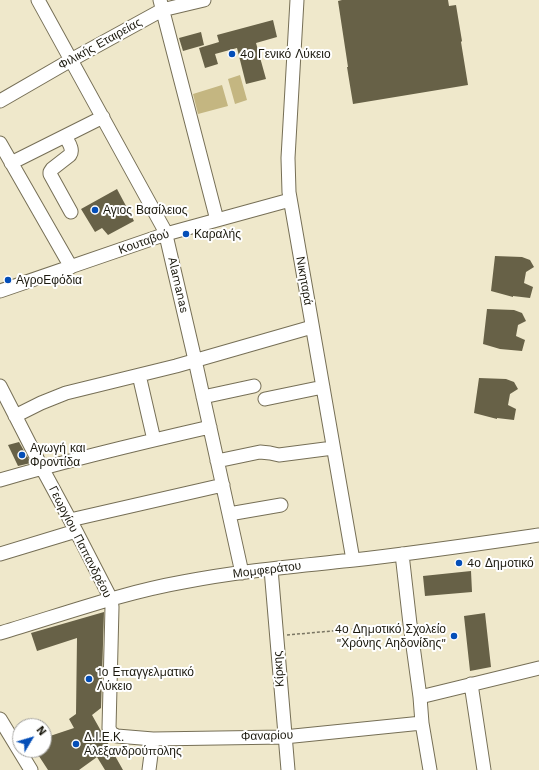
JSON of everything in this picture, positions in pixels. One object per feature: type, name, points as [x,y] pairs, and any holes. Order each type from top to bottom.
[{"type":"street","name":"Alamanas","points":[[38,0],[161,222],[166,234],[242,573]]},
{"type":"street","name":"Φιλικής Εταιρείας","points":[[0,101],[161,5],[204,0]]},
{"type":"street","name":"Νικηταρά","points":[[297,0],[288,158],[288,186],[353,560]]},
{"type":"street","points":[[161,5],[217,220]]},
{"type":"street","points":[[11,163],[103,117]]},
{"type":"street","points":[[65,136],[72,149],[72,152],[52,169],[50,174],[72,212]]},
{"type":"street","points":[[0,143],[71,267]]},
{"type":"street","name":"Κουταβού","points":[[0,291],[166,234],[290,200]]},
{"type":"street","points":[[15,416],[66,393],[195,360],[312,327]]},
{"type":"street","points":[[139,375],[154,440]]},
{"type":"street","name":"Γεωργίου Παπανδρέου","points":[[0,386],[111,600],[109,728],[111,733]]},
{"type":"street","points":[[203,397],[254,386]]},
{"type":"street","points":[[265,399],[323,387]]},
{"type":"street","points":[[0,480],[42,468],[210,427]]},
{"type":"street","points":[[217,461],[260,452],[279,455],[333,448]]},
{"type":"street","points":[[0,554],[73,525],[223,485]]},
{"type":"street","points":[[229,514],[281,505]]},
{"type":"street","name":"Μομφεράτου","points":[[0,633],[111,600],[184,581],[271,569],[402,554],[539,535]]},
{"type":"street","points":[[402,554],[422,723],[430,770]]},
{"type":"street","name":"Κίρκης","points":[[271,569],[288,770]]},
{"type":"street","points":[[420,697],[539,668]]},
{"type":"street","points":[[471,684],[484,770]]},
{"type":"street","points":[[0,719],[31,770]]},
{"type":"street","name":"Φαναρίου","points":[[111,733],[117,736],[153,739],[284,736],[422,723]]},
{"type":"street","points":[[149,770],[153,739]]},
{"type":"path","points":[[277,636],[410,624]]},
{"type":"shaded area","points":[[240,75],[247,100],[235,104],[228,79]]},
{"type":"shaded area","points":[[222,85],[228,106],[198,114],[193,94]]},
{"type":"building","points":[[448,0],[449,6],[456,5],[468,85],[353,104],[338,1]]},
{"type":"building","points":[[273,20],[277,37],[256,43],[266,79],[246,84],[237,48],[215,54],[218,64],[205,68],[199,48],[219,42],[217,35]]},
{"type":"building","points":[[201,32],[204,45],[183,51],[179,38]]},
{"type":"building","points":[[117,189],[134,221],[108,235],[102,228],[95,232],[81,209]]},
{"type":"building","points":[[495,256],[522,257],[530,260],[534,267],[526,272],[524,283],[533,287],[530,298],[513,297],[491,291]]},
{"type":"building","points":[[487,309],[514,310],[522,313],[526,321],[518,325],[516,336],[525,340],[522,351],[500,349],[483,344]]},
{"type":"building","points":[[479,378],[506,379],[514,382],[518,389],[510,394],[508,405],[516,409],[514,420],[497,419],[474,413]]},
{"type":"building","name":"Αγωγή και Φροντίδα","points":[[19,442],[31,463],[18,466],[8,445]]},
{"type":"building","points":[[471,571],[472,592],[425,596],[423,576]]},
{"type":"building","points":[[104,612],[101,708],[92,715],[123,770],[105,770],[97,757],[79,770],[48,770],[40,758],[52,758],[52,735],[74,728],[69,719],[76,714],[77,638],[37,651],[31,633]]},
{"type":"building","points":[[485,613],[491,667],[470,671],[464,616]]},
{"type":"place","name":"4ο Γενικό Λύκειο","points":[[232,54]]},
{"type":"place","name":"Αγιος Βασίλειος","points":[[95,210]]},
{"type":"place","name":"Καραλής","points":[[186,234]]},
{"type":"place","name":"ΑγροΕφόδια","points":[[8,280]]},
{"type":"place","name":"Αγωγή και Φροντίδα","points":[[22,455]]},
{"type":"place","name":"4ο Δημοτικό","points":[[459,563]]},
{"type":"place","name":"4ο Δημοτικό Σχολείο \"Χρόνης Αηδονίδης\"","points":[[454,636]]},
{"type":"place","name":"1ο Επαγγελματικό Λύκειο","points":[[89,679]]},
{"type":"place","name":"Δ.Ι.Ε.Κ. Αλεξανδρούπολης","points":[[76,744]]}]
